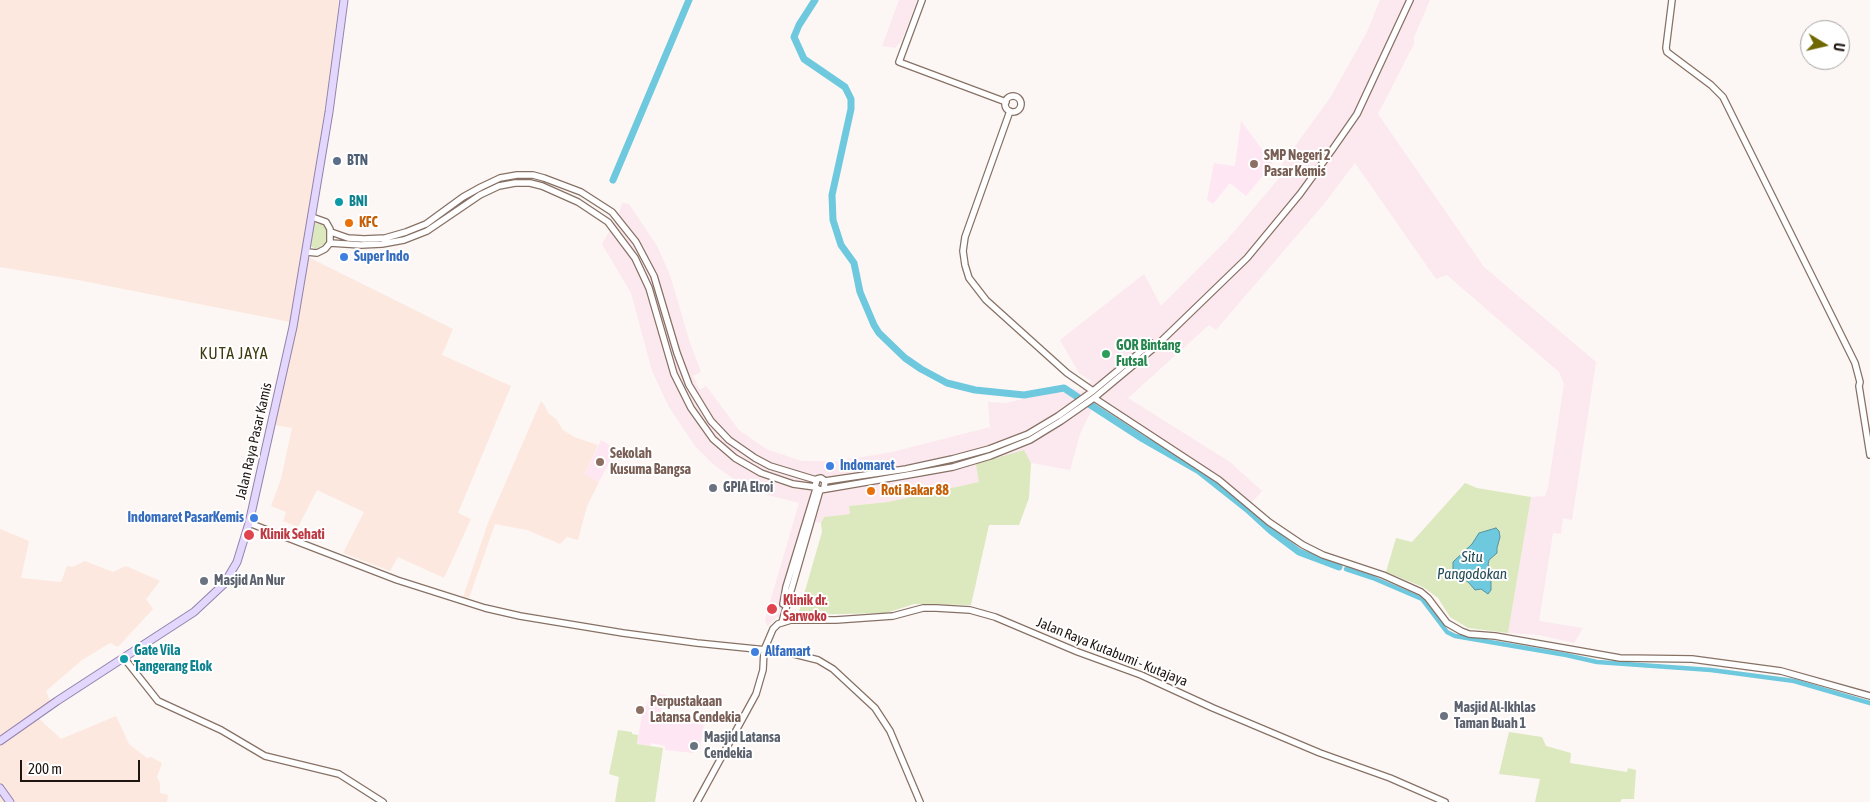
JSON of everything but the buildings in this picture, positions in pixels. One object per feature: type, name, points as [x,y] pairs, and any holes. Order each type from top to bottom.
[{"type":"main road","name":"Jalan Raya Pasar Kamis","points":[[0,740],[194,612],[216,592],[237,562],[249,523],[293,327],[332,95],[344,0]]},
{"type":"main road","points":[[0,788],[10,802]]},
{"type":"street","points":[[922,0],[898,62],[1006,102]]},
{"type":"street","points":[[330,243],[361,245],[404,240],[427,231],[480,195],[499,186],[530,183],[542,186],[578,202],[608,222],[635,258],[648,288],[674,374],[691,408],[713,439],[735,458],[761,473],[793,484],[818,487],[962,464],[990,456],[1061,422],[1094,398],[1212,294],[1247,258],[1300,194],[1356,114],[1410,0]]},
{"type":"street","points":[[1672,0],[1667,52],[1723,97],[1855,363],[1860,382],[1859,386],[1870,455]]},
{"type":"street","points":[[1013,96],[1020,101],[1019,109],[1015,112],[1010,111],[1006,107],[1006,102],[1007,99],[1013,96]]},
{"type":"street","points":[[1010,111],[965,237],[963,251],[965,265],[976,288],[986,300],[1067,373],[1093,390]]},
{"type":"street","points":[[331,232],[348,238],[364,239],[385,238],[406,232],[426,224],[481,187],[500,178],[517,175],[533,175],[544,178],[585,194],[612,212],[636,242],[645,258],[654,276],[689,386],[711,421],[729,440],[755,458],[818,487]]},
{"type":"street","points":[[306,252],[317,253],[325,249],[330,243],[331,232],[326,222],[312,217]]},
{"type":"street","points":[[1029,437],[1152,346]]},
{"type":"street","points":[[1094,398],[1219,480],[1269,522],[1303,545],[1323,555],[1384,575],[1421,592],[1428,598],[1447,623],[1461,631],[1469,634],[1495,636],[1620,658],[1692,659],[1781,671],[1870,696]]},
{"type":"street","points":[[698,802],[756,694],[764,670],[766,649],[773,629],[782,622],[783,607],[821,478],[825,481],[907,472]]},
{"type":"street","points":[[818,487],[825,481]]},
{"type":"street","points":[[249,523],[397,580],[485,608],[520,616],[623,633],[799,654],[826,664],[873,706],[890,731],[920,802]]},
{"type":"street","name":"Jalan Raya Kutabumi - Kutajaya","points":[[782,622],[884,616],[923,608],[956,608],[980,612],[1078,652],[1141,675],[1213,708],[1446,802]]},
{"type":"street","points":[[124,658],[158,701],[221,730],[265,756],[339,774],[374,799],[383,802]]},
{"type":"shaded area","points":[[0,0],[339,0],[328,87],[302,254],[453,329],[442,355],[511,386],[458,513],[471,519],[444,578],[398,557],[390,571],[343,553],[364,512],[317,490],[298,527],[283,521],[286,512],[271,506],[281,479],[292,428],[275,425],[295,323],[78,280],[0,267]]},
{"type":"shaded area","points":[[899,0],[917,0],[902,40],[895,48],[882,46]]},
{"type":"shaded area","points":[[1380,0],[1430,0],[1414,37],[1414,44],[1378,114],[1484,267],[1596,362],[1572,520],[1563,518],[1561,534],[1553,533],[1539,621],[1583,628],[1574,643],[1539,635],[1508,633],[1531,497],[1545,496],[1548,488],[1564,384],[1559,372],[1447,275],[1436,279],[1355,163],[1323,205],[1216,330],[1209,325],[1128,398],[1230,462],[1262,491],[1251,503],[1221,478],[1102,400],[1093,407],[1080,434],[1070,470],[1031,463],[1024,450],[980,482],[888,502],[849,506],[850,514],[824,517],[821,523],[815,522],[788,616],[777,617],[767,626],[765,619],[799,503],[768,495],[741,484],[714,465],[695,446],[669,407],[652,371],[631,293],[602,244],[618,216],[622,203],[629,204],[657,246],[670,275],[690,343],[701,372],[693,376],[700,390],[706,386],[739,430],[766,449],[802,461],[838,461],[892,452],[990,427],[988,402],[1006,403],[1070,388],[1082,391],[1091,381],[1079,373],[1060,340],[1144,274],[1161,306],[1226,241],[1286,170],[1282,164],[1330,98],[1367,32]]},
{"type":"shaded area","name":"SMP Negeri 2 Pasar Kemis","points":[[1241,121],[1273,164],[1246,196],[1230,183],[1213,204],[1207,200],[1214,163],[1235,166]]},
{"type":"shaded area","points":[[541,401],[548,413],[556,419],[563,430],[574,437],[598,445],[585,474],[599,482],[587,506],[578,540],[567,537],[560,544],[527,530],[495,524],[469,598],[463,597],[488,523]]},
{"type":"shaded area","name":"Sekolah Kusuma Bangsa","points":[[601,440],[616,449],[599,482],[585,474]]},
{"type":"shaded area","points":[[0,529],[29,541],[21,578],[61,582],[67,566],[73,567],[85,561],[113,572],[126,566],[160,581],[146,599],[153,609],[118,647],[110,643],[82,660],[46,691],[51,703],[33,713],[61,739],[116,716],[129,744],[147,758],[151,757],[162,763],[157,777],[160,783],[160,793],[168,795],[167,802],[0,802]]},
{"type":"shaded area","points":[[649,693],[666,695],[661,713],[704,725],[700,749],[693,753],[665,750],[665,746],[651,743],[650,746],[637,744],[642,714],[637,713],[638,705],[647,706]]},
{"type":"green space","points":[[314,223],[322,224],[328,232],[326,243],[316,249],[310,246]]},
{"type":"green space","points":[[1024,450],[1031,463],[1029,498],[1019,525],[989,525],[971,605],[914,604],[886,613],[798,615],[822,532],[821,523],[824,517],[850,514],[849,506],[888,502],[979,482],[976,464]]},
{"type":"green space","points":[[1465,483],[1477,488],[1531,497],[1508,633],[1468,628],[1450,617],[1438,598],[1423,587],[1386,572],[1396,538],[1412,542]]},
{"type":"green space","points":[[618,730],[638,735],[637,744],[663,748],[655,802],[615,802],[619,777],[609,774]]},
{"type":"green space","points":[[1509,732],[1542,737],[1546,746],[1571,753],[1570,763],[1627,772],[1628,768],[1636,770],[1634,799],[1622,799],[1620,802],[1535,802],[1540,779],[1499,774]]},
{"type":"water","name":"Situ Pangodokan","points":[[1496,528],[1499,531],[1500,537],[1497,553],[1489,560],[1488,565],[1494,573],[1491,579],[1491,590],[1488,594],[1481,589],[1475,590],[1453,570],[1453,562],[1472,544],[1479,533]]},
{"type":"waterway","points":[[613,180],[689,0]]},
{"type":"waterway","points":[[815,0],[799,25],[794,37],[804,59],[845,87],[851,99],[851,109],[832,195],[833,220],[841,245],[854,263],[860,292],[879,333],[905,358],[947,383],[975,390],[1024,395],[1064,388],[1079,398]]},
{"type":"waterway","points":[[1089,404],[1143,439],[1199,471],[1299,552],[1339,567]]},
{"type":"waterway","points":[[1346,569],[1373,578],[1422,599],[1447,632],[1455,636],[1597,662],[1711,670],[1794,681],[1870,703]]},
{"type":"place","name":"BTN","points":[[337,161]]},
{"type":"place","name":"SMP Negeri 2 Pasar Kemis","points":[[1254,164]]},
{"type":"place","name":"BNI","points":[[339,202]]},
{"type":"place","name":"KFC","points":[[349,223]]},
{"type":"place","name":"Super Indo","points":[[344,257]]},
{"type":"place","name":"GOR Bintang Futsal","points":[[1106,354]]},
{"type":"place","name":"Sekolah Kusuma Bangsa","points":[[600,462]]},
{"type":"place","name":"Indomaret","points":[[830,466]]},
{"type":"place","name":"GPIA Elroi","points":[[713,488]]},
{"type":"place","name":"Roti Bakar 88","points":[[871,491]]},
{"type":"place","name":"Indomaret PasarKemis","points":[[254,518]]},
{"type":"place","name":"Klinik Sehati","points":[[249,535]]},
{"type":"place","name":"Masjid An Nur","points":[[204,581]]},
{"type":"place","name":"Klinik dr. Sarwoko","points":[[772,609]]},
{"type":"place","name":"Alfamart","points":[[755,652]]},
{"type":"place","name":"Gate Vila Tangerang Elok","points":[[124,659]]},
{"type":"place","name":"Perpustakaan Latansa Cendekia","points":[[640,710]]},
{"type":"place","name":"Masjid Al-Ikhlas Taman Buah 1","points":[[1444,716]]},
{"type":"place","name":"Masjid Latansa Cendekia","points":[[694,746]]},
{"type":"district","name":"KUTA JAYA","points":[[234,354]]}]
